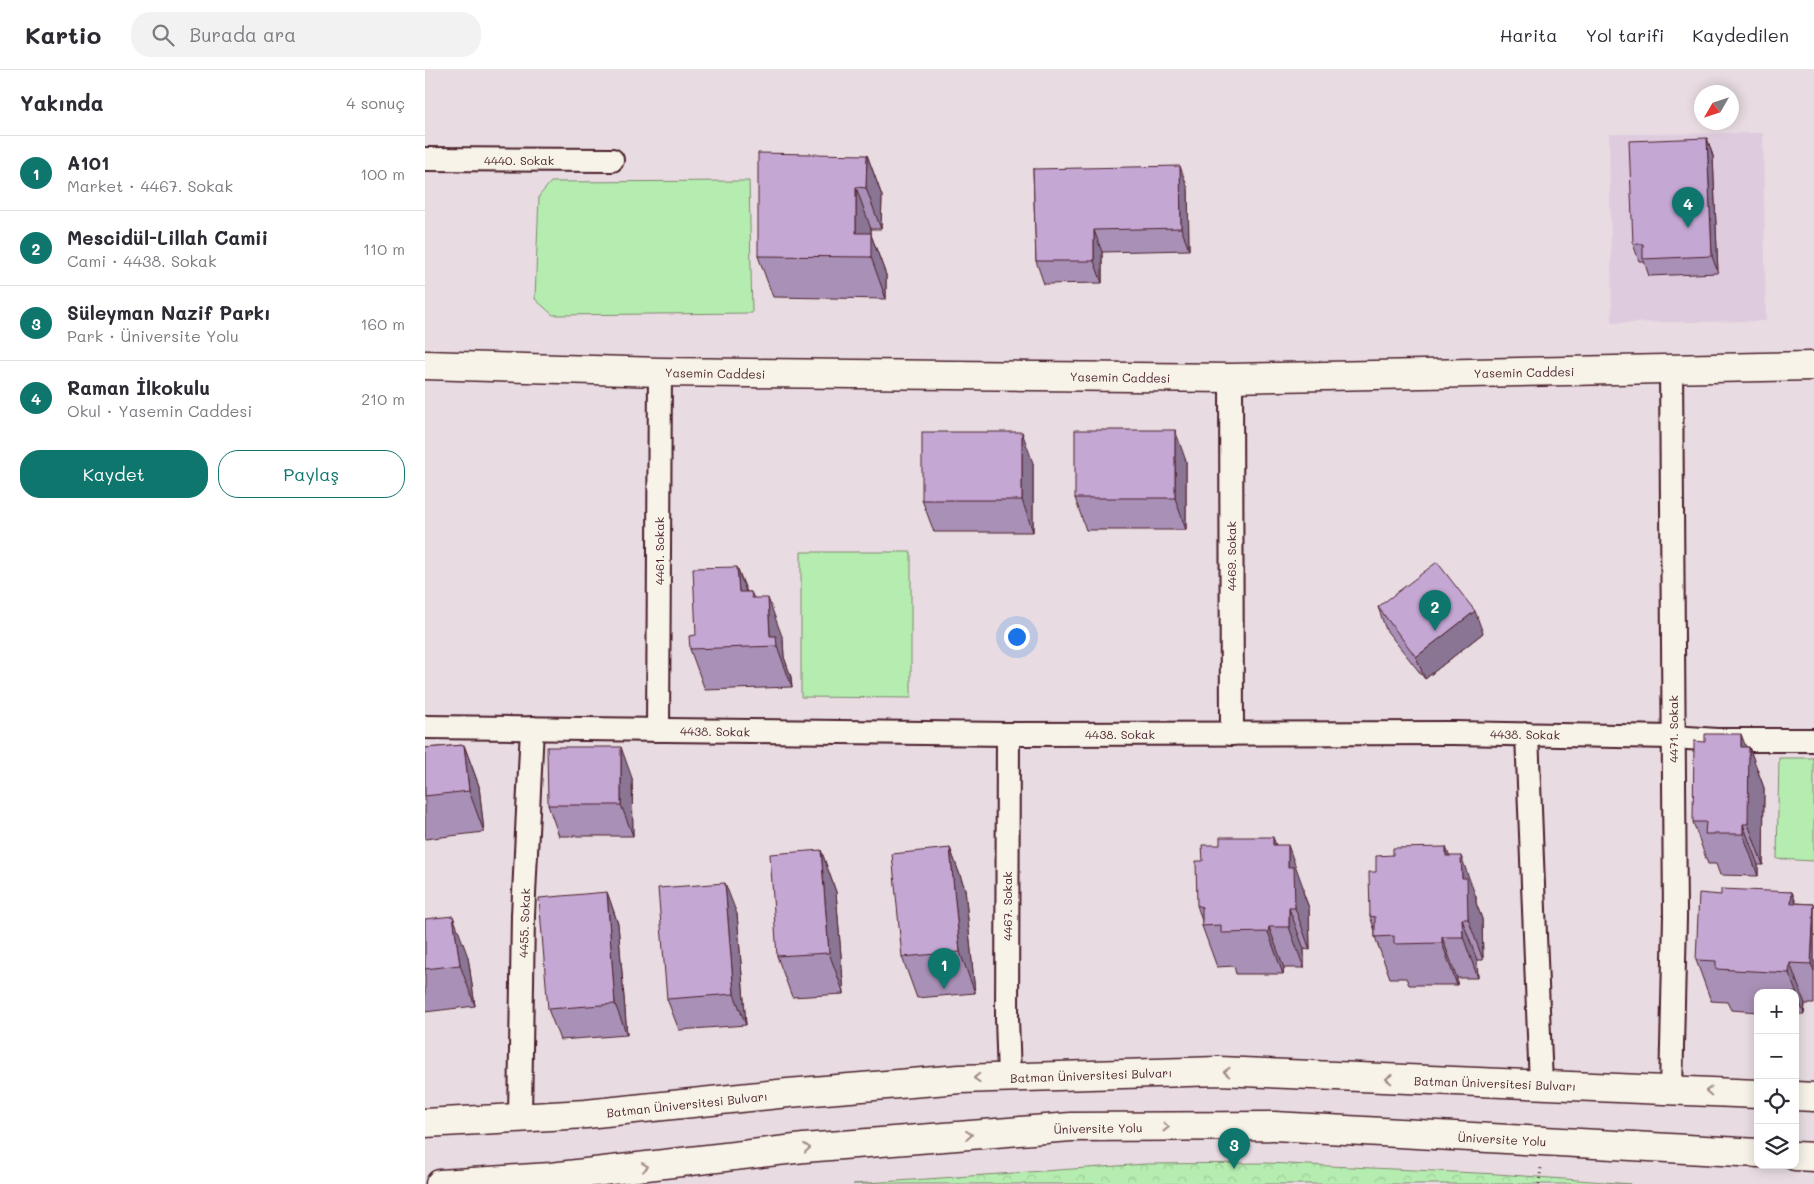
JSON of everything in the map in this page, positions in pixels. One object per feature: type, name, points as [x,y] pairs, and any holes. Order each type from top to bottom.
[{"type":"main road","name":"Yasemin Caddesi","points":[[425,365],[661,372],[1231,378],[1814,366]]},
{"type":"main road","name":"Batman Üniversitesi Bulvarı","points":[[425,1123],[586,1114],[951,1080],[1219,1072],[1754,1094]]},
{"type":"main road","points":[[1799,1096],[1814,1097]]},
{"type":"main road","name":"Üniversite Yolu","points":[[440,1184],[551,1177],[804,1148],[1071,1127],[1275,1126],[1754,1153]]},
{"type":"main road","points":[[1799,1156],[1814,1157]]},
{"type":"street","name":"4440. Sokak","points":[[425,159],[612,160]]},
{"type":"street","name":"4471. Sokak","points":[[1671,369],[1675,917],[1671,1090]]},
{"type":"street","name":"4461. Sokak","points":[[658,730],[661,372]]},
{"type":"street","name":"4469. Sokak","points":[[1231,378],[1231,734]]},
{"type":"street","name":"4438. Sokak","points":[[425,727],[1008,734],[1527,734],[1673,737],[1717,740],[1814,740]]},
{"type":"street","name":"4455. Sokak","points":[[520,1118],[523,916],[532,728]]},
{"type":"street","name":"4467. Sokak","points":[[1008,734],[1007,1018],[1009,1077]]},
{"type":"street","points":[[1527,734],[1541,1085]]},
{"type":"path","points":[[1539,1184],[1542,1163]]},
{"type":"shaded area","points":[[1763,133],[1766,321],[1612,323],[1609,134]]},
{"type":"green space","points":[[749,181],[752,313],[553,315],[535,299],[539,196],[551,182]]},
{"type":"green space","points":[[801,552],[911,552],[911,698],[801,697]]},
{"type":"green space","points":[[1779,758],[1814,758],[1814,861],[1777,859]]},
{"type":"green space","points":[[1267,1163],[1497,1174],[1631,1184],[853,1184],[1146,1164]]},
{"type":"building","points":[[1707,138],[1712,256],[1643,259],[1643,244],[1633,244],[1629,141]]},
{"type":"building","points":[[758,153],[867,155],[866,188],[856,187],[856,233],[871,233],[871,257],[758,256]]},
{"type":"building","points":[[1180,166],[1181,228],[1094,230],[1094,261],[1036,261],[1033,169]]},
{"type":"building","points":[[1075,430],[1175,430],[1175,498],[1075,498]]},
{"type":"building","points":[[922,432],[1022,432],[1022,500],[922,500]]},
{"type":"building","points":[[1437,562],[1475,611],[1416,657],[1378,607]]},
{"type":"building","points":[[737,567],[739,592],[751,592],[752,598],[768,598],[770,636],[776,636],[777,646],[690,649],[689,636],[696,635],[693,568]]},
{"type":"building","points":[[1705,734],[1741,734],[1741,747],[1749,747],[1748,824],[1743,824],[1743,834],[1705,834],[1706,822],[1693,822],[1694,741],[1705,742]]},
{"type":"building","points":[[464,745],[469,791],[425,796],[425,748]]},
{"type":"building","points":[[547,747],[621,747],[621,805],[548,805]]},
{"type":"building","points":[[1220,837],[1273,837],[1273,845],[1288,845],[1288,867],[1294,867],[1295,908],[1289,908],[1289,927],[1269,927],[1268,932],[1221,933],[1221,925],[1202,926],[1202,907],[1197,905],[1196,861],[1203,861],[1202,845],[1220,845]]},
{"type":"building","points":[[1446,847],[1446,856],[1461,856],[1462,878],[1467,878],[1468,919],[1462,919],[1463,937],[1442,937],[1442,943],[1394,944],[1394,936],[1375,937],[1375,917],[1370,916],[1369,872],[1376,872],[1376,856],[1393,855],[1393,848]]},
{"type":"building","points":[[950,848],[960,952],[902,957],[892,854]]},
{"type":"building","points":[[821,850],[829,953],[777,956],[770,854]]},
{"type":"building","points":[[725,883],[734,994],[667,999],[658,888]]},
{"type":"building","points":[[1721,889],[1792,892],[1791,903],[1814,904],[1811,964],[1790,963],[1789,973],[1716,969],[1716,961],[1696,960],[1699,893],[1721,895]]},
{"type":"building","points":[[607,892],[615,1004],[548,1009],[539,898]]},
{"type":"building","points":[[453,916],[460,965],[425,969],[425,919]]},
{"type":"place","name":"Raman İlkokulu","points":[[1688,228]]},
{"type":"place","name":"Mescidül-Lillah Camii","points":[[1435,631]]},
{"type":"place","name":"A101","points":[[944,989]]},
{"type":"place","name":"Süleyman Nazif Parkı","points":[[1234,1169]]}]
